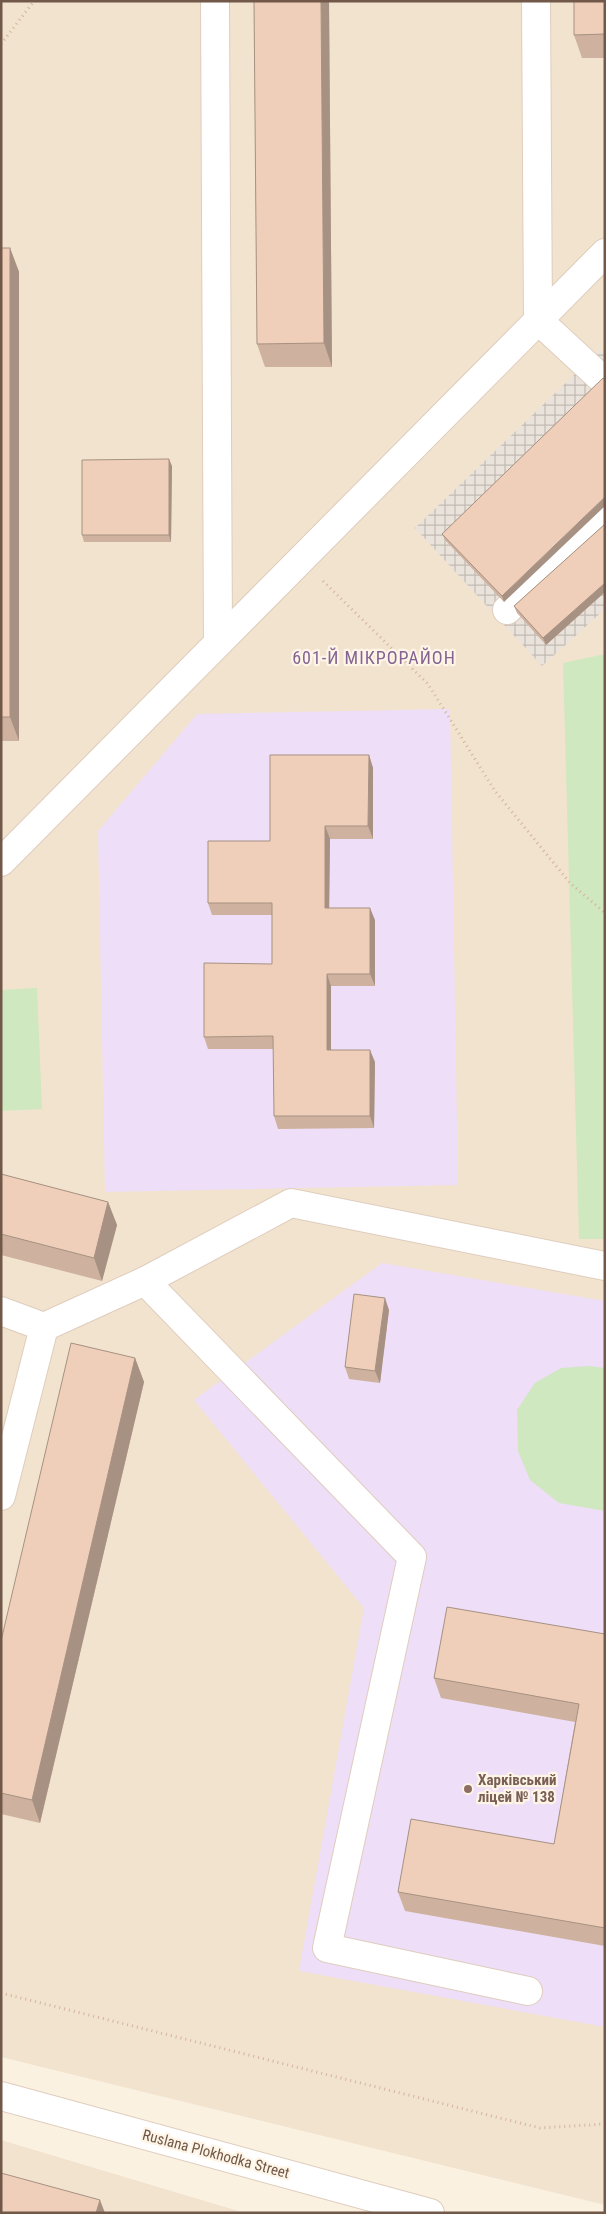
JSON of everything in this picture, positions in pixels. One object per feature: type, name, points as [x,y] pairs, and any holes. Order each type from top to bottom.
[{"type":"street","points":[[215,1],[218,643]]},
{"type":"street","points":[[536,1],[538,320],[605,382]]},
{"type":"street","points":[[1,862],[605,253]]},
{"type":"street","points":[[507,610],[605,517]]},
{"type":"street","points":[[1,1311],[44,1327],[144,1281],[291,1203],[605,1266]]},
{"type":"street","points":[[144,1281],[412,1556],[327,1948],[528,1991]]},
{"type":"street","points":[[1,1496],[44,1327]]},
{"type":"street","name":"Ruslana Plokhodka Street","points":[[1,2096],[430,2213]]},
{"type":"path","points":[[1,44],[34,1]]},
{"type":"path","points":[[301,559],[428,684],[495,791],[570,883],[605,912]]},
{"type":"path","points":[[1,1994],[540,2128],[605,2124]]},
{"type":"shaded area","name":"601-Й МІКРОРАЙОН","points":[[1,1],[605,1],[605,2205],[1,2057]]},
{"type":"shaded area","points":[[600,350],[605,355],[605,609],[542,666],[415,528]]},
{"type":"shaded area","points":[[450,709],[458,1185],[105,1192],[98,831],[197,714]]},
{"type":"shaded area","name":"Харківський ліцей № 138","points":[[382,1263],[605,1301],[605,2027],[299,1971],[364,1608],[194,1400]]},
{"type":"shaded area","points":[[1,2140],[245,2213],[1,2213]]},
{"type":"green space","points":[[605,654],[605,1239],[579,1239],[563,663]]},
{"type":"green space","points":[[37,988],[42,1109],[1,1111],[1,990]]},
{"type":"green space","points":[[590,1366],[605,1368],[605,1511],[559,1503],[530,1480],[518,1451],[517,1410],[535,1383],[561,1368]]},
{"type":"building","points":[[254,1],[321,1],[324,343],[257,344]]},
{"type":"building","points":[[574,1],[605,1],[605,34],[574,35]]},
{"type":"building","points":[[1,248],[10,248],[10,717],[1,717]]},
{"type":"building","points":[[603,378],[605,380],[605,497],[502,596],[442,534]]},
{"type":"building","points":[[169,459],[169,535],[82,535],[82,460]]},
{"type":"building","points":[[605,524],[605,583],[543,638],[514,606]]},
{"type":"building","points":[[270,755],[369,755],[368,826],[325,826],[325,908],[370,908],[370,974],[327,974],[327,1050],[370,1050],[370,1116],[274,1116],[273,1036],[204,1037],[204,963],[272,964],[272,903],[208,903],[208,841],[270,841]]},
{"type":"building","points":[[1,1174],[108,1202],[94,1258],[1,1234]]},
{"type":"building","points":[[354,1294],[385,1298],[375,1371],[345,1367]]},
{"type":"building","points":[[71,1343],[135,1358],[32,1800],[1,1793],[1,1641]]},
{"type":"building","points":[[447,1607],[605,1634],[605,1928],[398,1892],[411,1819],[554,1844],[579,1704],[434,1678]]},
{"type":"building","points":[[1,2173],[100,2200],[96,2213],[1,2213]]},
{"type":"place","name":"Харківський ліцей № 138","points":[[468,1789]]},
{"type":"district","name":"601-Й МІКРОРАЙОН","points":[[374,657]]}]
